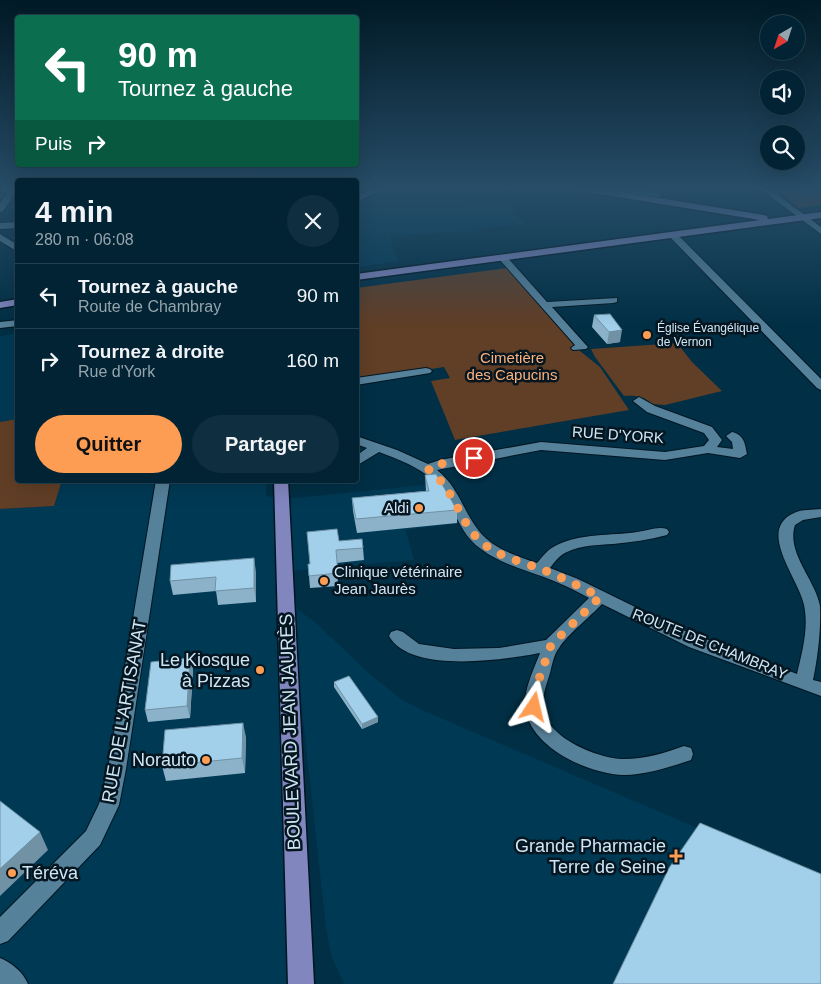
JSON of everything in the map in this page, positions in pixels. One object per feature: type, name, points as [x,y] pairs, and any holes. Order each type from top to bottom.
[{"type":"main road","points":[[359,277],[679,234]]},
{"type":"main road","points":[[0,305],[15,302]]},
{"type":"main road","name":"BOULEVARD JEAN JAURÈS","points":[[281,483],[300,984]]},
{"type":"street","points":[[673,235],[821,386]]},
{"type":"street","points":[[0,237],[15,247]]},
{"type":"street","points":[[503,258],[582,347],[577,348]]},
{"type":"street","points":[[544,305],[613,300]]},
{"type":"street","points":[[0,324],[15,322]]},
{"type":"street","points":[[359,382],[426,371]]},
{"type":"street","name":"RUE D'YORK","points":[[423,467],[541,446],[666,456],[708,449],[716,440],[708,430],[651,409],[639,401]]},
{"type":"street","points":[[708,449],[740,454],[738,441],[732,436]]},
{"type":"street","name":"ROUTE DE CHAMBRAY","points":[[359,441],[423,467],[437,476],[448,488],[472,533],[484,545],[504,556],[541,569],[656,625],[821,689]]},
{"type":"street","points":[[359,460],[376,448]]},
{"type":"street","name":"RUE DE L'ARTISANAT","points":[[0,933],[93,838],[109,805],[117,769],[163,483]]},
{"type":"street","points":[[804,683],[815,627],[812,602],[784,542],[785,529],[794,518],[809,513],[821,513]]},
{"type":"street","points":[[541,569],[552,555],[562,548],[582,542],[637,537],[662,532]]},
{"type":"street","points":[[600,597],[551,645],[539,679],[534,707],[541,724],[552,738],[568,750],[597,761],[622,767],[658,763],[684,754]]},
{"type":"street","points":[[397,636],[415,650],[454,655],[499,654],[551,645]]},
{"type":"street","points":[[0,969],[16,984]]},
{"type":"shaded area","points":[[359,234],[427,234],[390,236],[398,261],[359,267]]},
{"type":"shaded area","points":[[15,333],[15,419],[0,422],[0,336]]},
{"type":"shaded area","points":[[61,483],[266,483],[266,496],[286,499],[434,484],[459,523],[406,530],[414,560],[291,571],[297,609],[315,622],[370,674],[401,699],[422,710],[821,881],[821,984],[344,984],[331,955],[326,928],[296,655],[292,984],[0,984],[0,509],[54,506]]},
{"type":"green space","name":"Cimetière des Capucins","points":[[507,268],[575,342],[575,347],[600,367],[629,410],[455,440],[431,381],[450,378],[444,367],[359,381],[359,288]]},
{"type":"green space","points":[[677,343],[692,362],[722,391],[665,405],[652,404],[646,399],[639,397],[624,396],[591,349]]},
{"type":"green space","points":[[15,419],[15,483],[61,483],[54,506],[0,509],[0,422]]},
{"type":"building","points":[[610,314],[622,330],[609,332],[594,315]]},
{"type":"building","points":[[436,474],[457,510],[356,519],[352,498],[429,491],[425,475]]},
{"type":"building","points":[[337,529],[339,541],[362,539],[363,548],[336,550],[338,573],[309,576],[308,564],[310,564],[307,532]]},
{"type":"building","points":[[254,558],[254,588],[215,591],[216,577],[170,581],[171,565]]},
{"type":"building","points":[[190,658],[187,706],[145,710],[151,662]]},
{"type":"building","points":[[349,676],[378,717],[362,724],[334,682]]},
{"type":"building","points":[[243,723],[242,758],[162,766],[165,730]]},
{"type":"building","points":[[0,801],[40,832],[0,869]]},
{"type":"building","points":[[700,823],[821,874],[821,984],[613,984],[669,868]]},
{"type":"place","name":"Église Évangélique de Vernon","points":[[647,335]]},
{"type":"place","name":"Aldi","points":[[419,508]]},
{"type":"place","name":"Clinique vétérinaire Jean Jaurès","points":[[324,581]]},
{"type":"place","name":"Le Kiosque à Pizzas","points":[[260,670]]},
{"type":"place","name":"Norauto","points":[[206,760]]},
{"type":"place","name":"Grande Pharmacie Terre de Seine","points":[[676,856]]},
{"type":"place","name":"Téréva","points":[[12,873]]},
{"type":"route","points":[[474,458],[440,464],[428,469],[448,488],[472,533],[484,545],[504,556],[572,582],[600,597],[551,645],[539,679],[534,707]]}]
